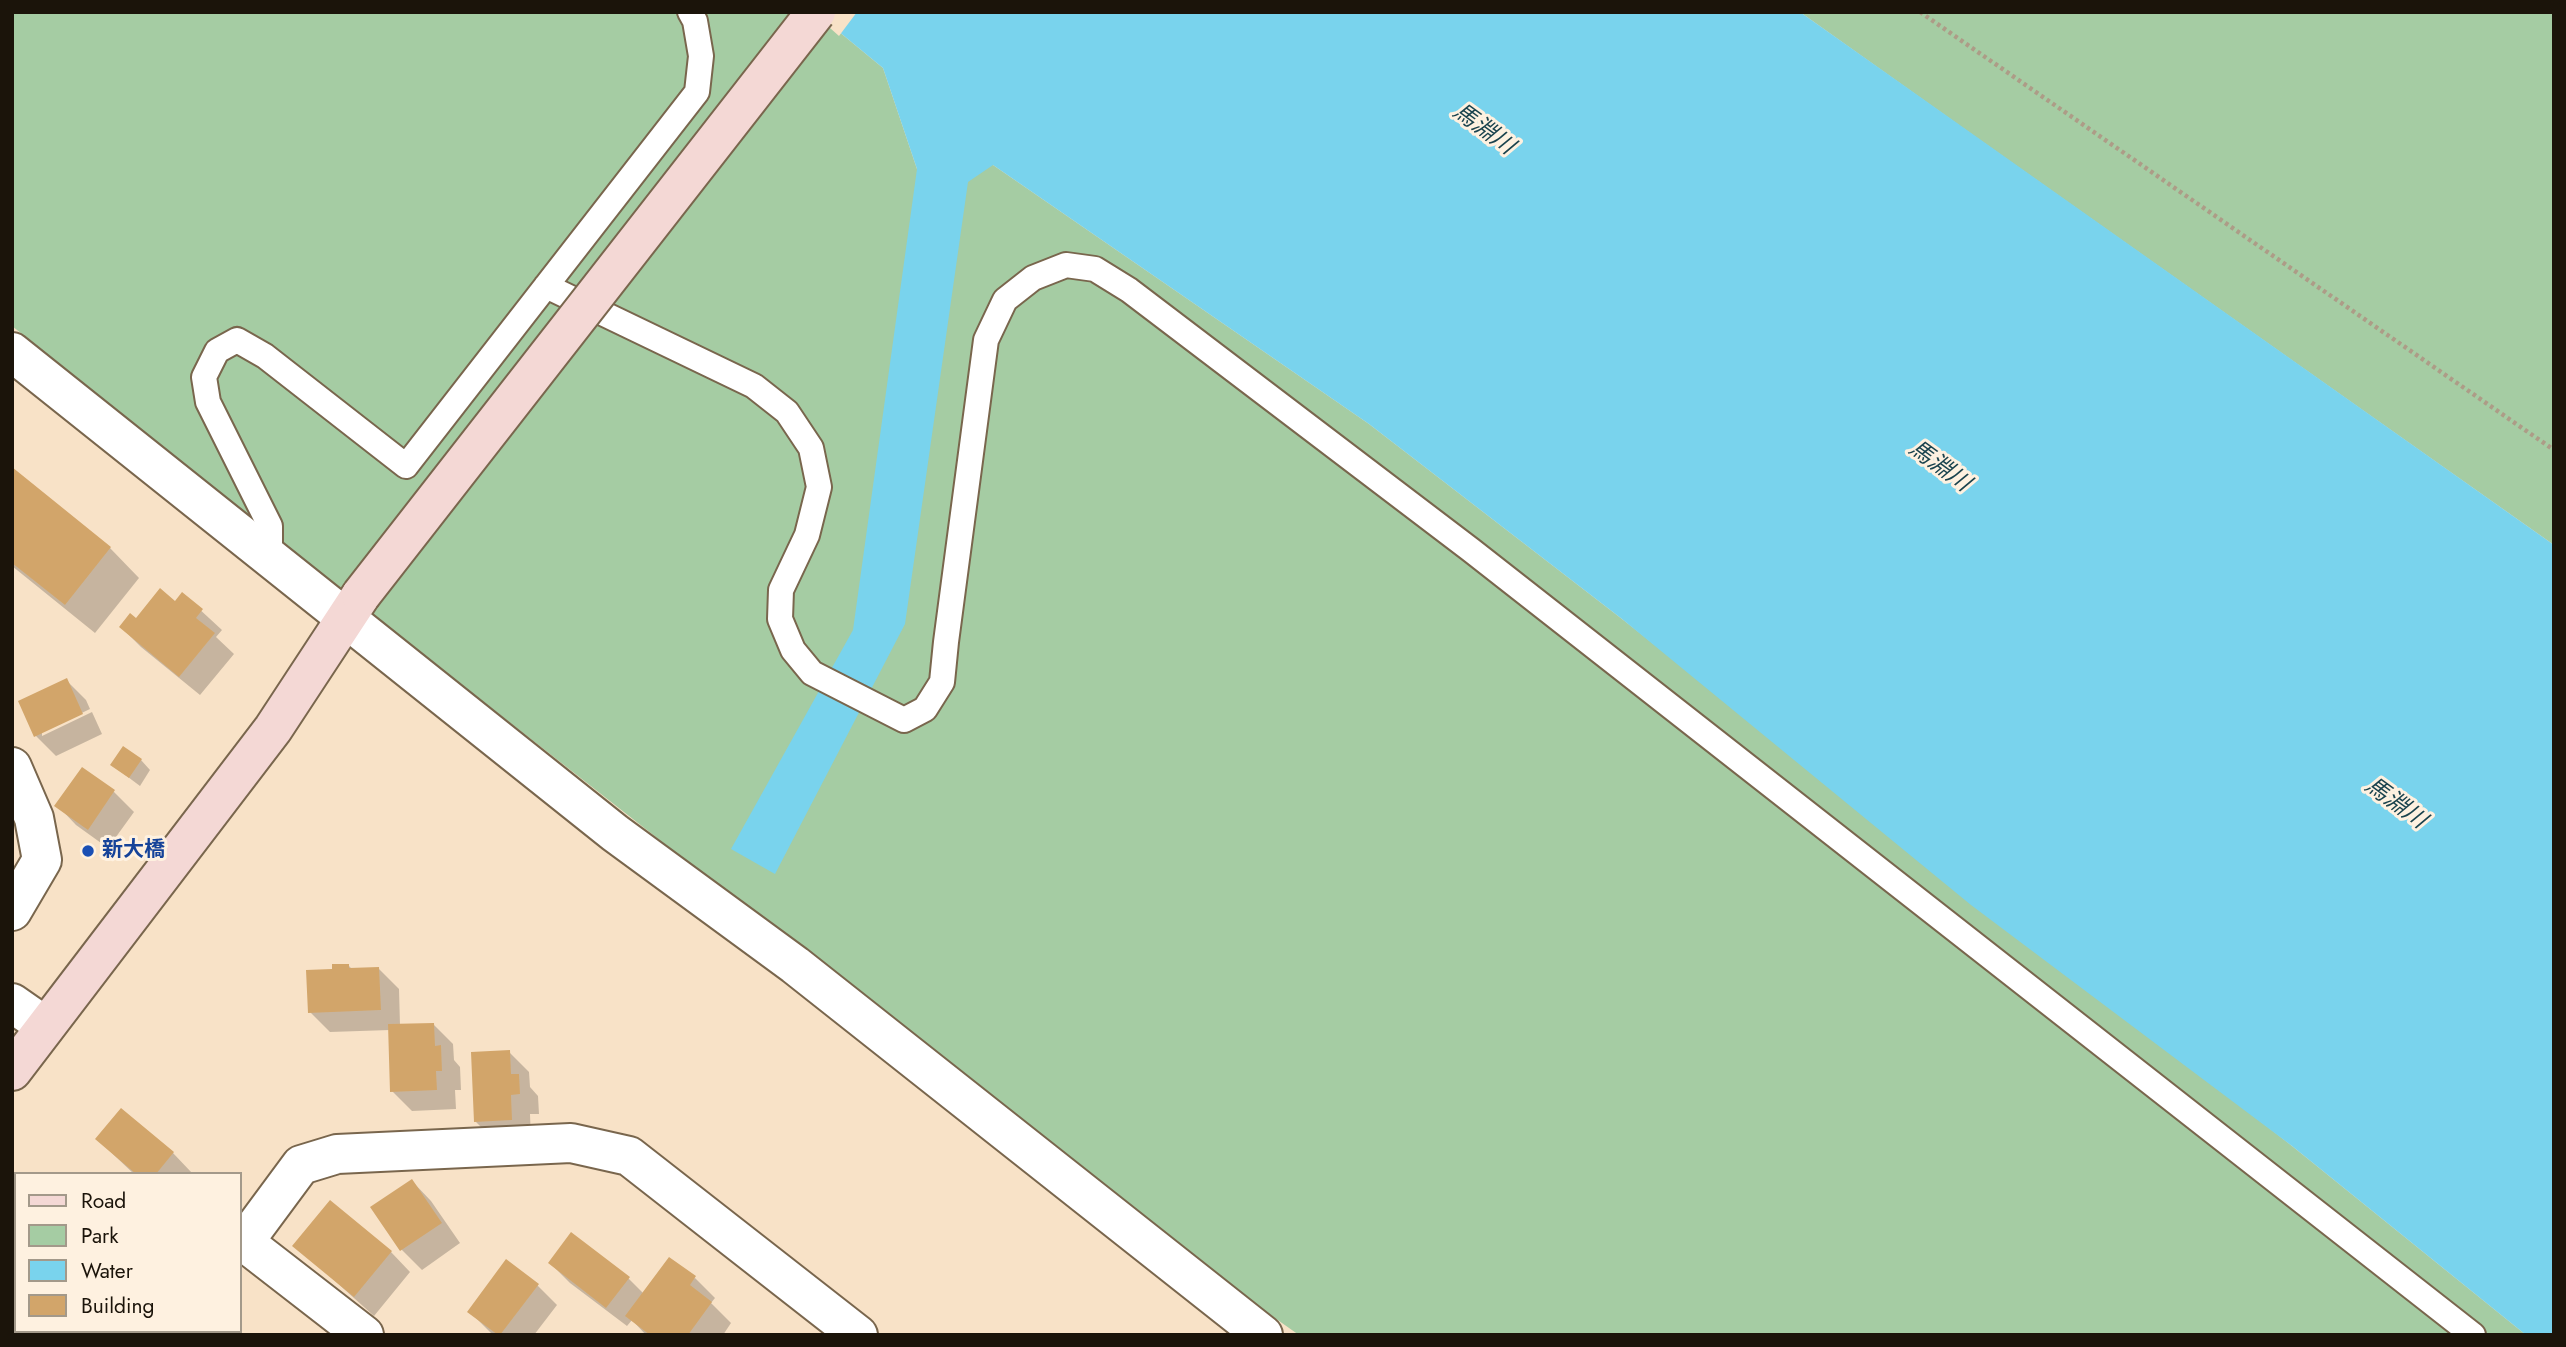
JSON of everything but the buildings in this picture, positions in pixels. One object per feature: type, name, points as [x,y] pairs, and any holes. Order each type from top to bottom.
[{"type":"street","points":[[12,1071],[273,729],[353,607],[816,12]]},
{"type":"street","points":[[12,352],[270,559],[353,607],[615,833],[795,965],[1263,1335]]},
{"type":"street","points":[[12,767],[34,818],[42,860],[12,911]]},
{"type":"street","points":[[12,1003],[45,1026]]},
{"type":"street","points":[[364,1335],[244,1242],[301,1165],[337,1154],[571,1143],[629,1156],[858,1335]]},
{"type":"lane","points":[[270,559],[270,526],[208,402],[204,377],[217,351],[237,340],[265,356],[406,466],[697,92],[701,56],[695,22],[690,12]]},
{"type":"lane","points":[[546,285],[754,386],[787,412],[811,448],[819,487],[807,535],[781,590],[780,619],[793,650],[812,673],[904,720],[925,709],[943,682],[986,340],[1005,300],[1033,278],[1066,265],[1095,269],[1129,290],[1471,550],[2473,1335]]},
{"type":"path","points":[[1920,12],[2554,450]]},
{"type":"green space","points":[[12,12],[815,12],[883,68],[917,169],[993,165],[1369,424],[1622,619],[2292,1146],[2526,1335],[1299,1335],[1228,1285],[777,932],[402,638],[12,326]]},
{"type":"green space","points":[[1800,12],[2554,12],[2554,545],[1984,143]]},
{"type":"water","name":"馬淵川","points":[[815,12],[1800,12],[2554,545],[2554,1335],[2526,1335],[2292,1146],[1971,905],[1622,619],[1369,424],[993,165],[968,182],[905,624],[775,874],[731,849],[853,630],[917,169],[883,68]]},
{"type":"pier","points":[[812,12],[857,12],[839,36]]},
{"type":"place","name":"新大橋","points":[[88,851]]}]
